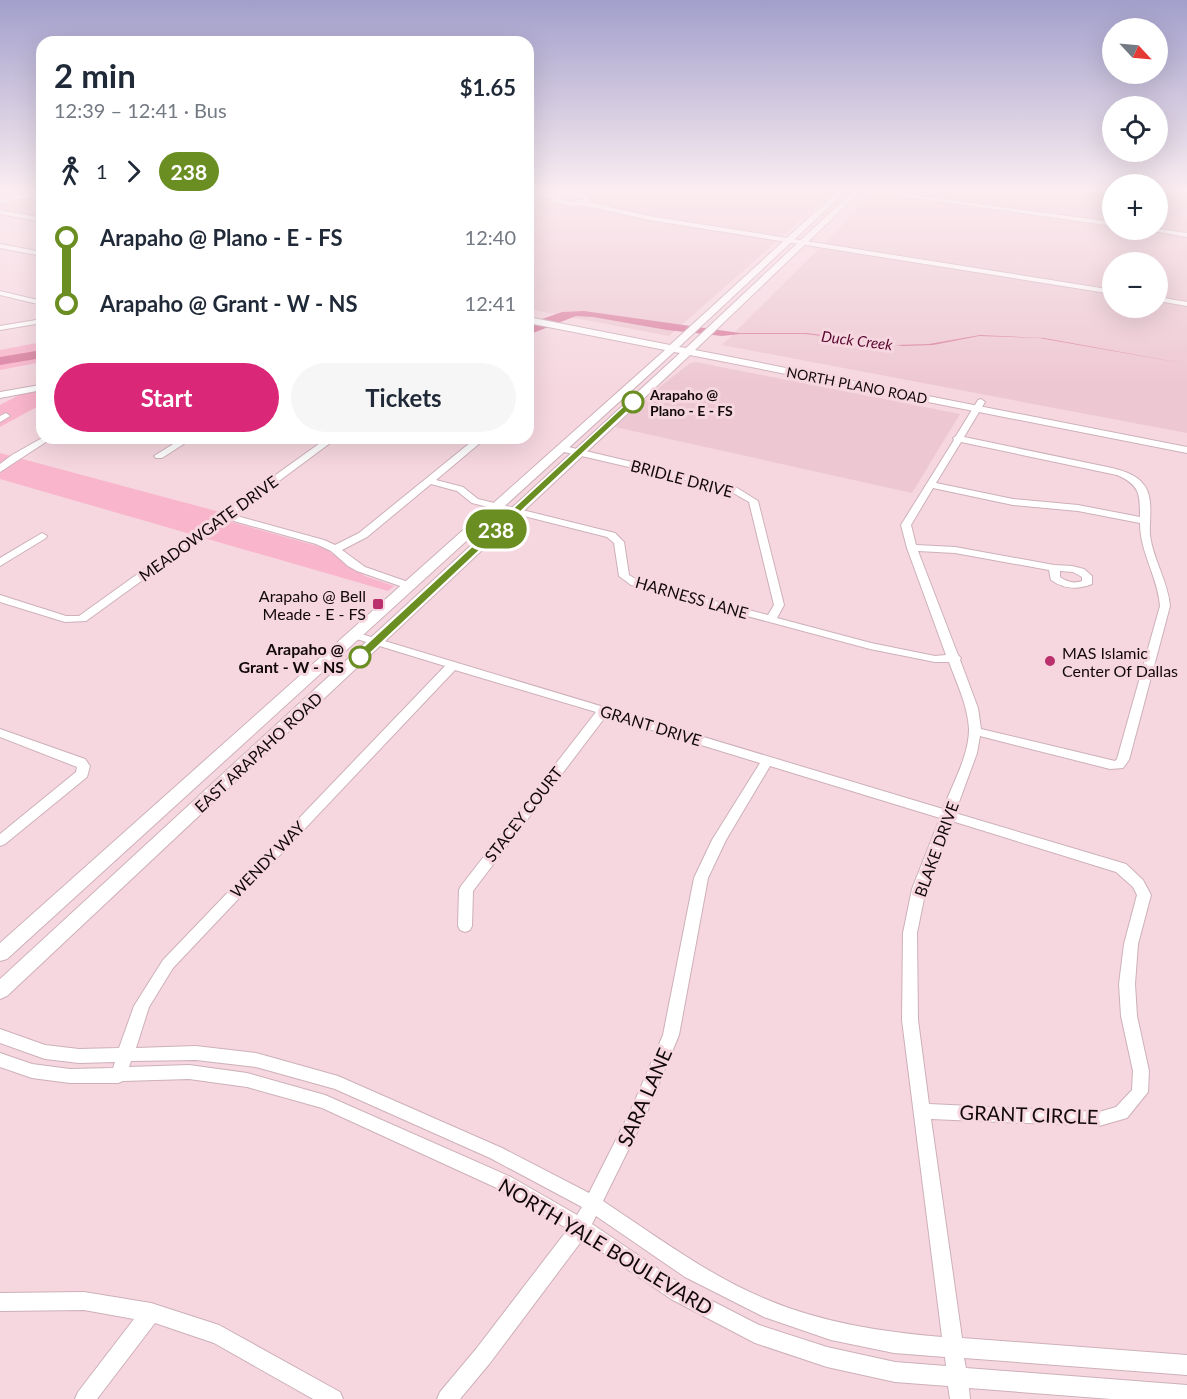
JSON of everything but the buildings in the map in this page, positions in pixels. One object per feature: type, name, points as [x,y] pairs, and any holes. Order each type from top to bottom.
[{"type":"main road","name":"EAST ARAPAHO ROAD","points":[[0,954],[770,257]]},
{"type":"main road","name":"EAST ARAPAHO ROAD","points":[[0,991],[788,257]]},
{"type":"main road","name":"NORTH PLANO ROAD","points":[[534,319],[693,346],[1146,438],[1187,450]]},
{"type":"main road","name":"NORTH PLANO ROAD","points":[[1146,438],[1187,442]]},
{"type":"main road","points":[[438,558],[471,553]]},
{"type":"street","points":[[893,257],[1102,290]]},
{"type":"street","points":[[0,293],[36,302]]},
{"type":"street","points":[[1168,301],[1187,304]]},
{"type":"street","points":[[0,328],[36,322]]},
{"type":"street","points":[[0,395],[36,389]]},
{"type":"street","name":"BLAKE DRIVE","points":[[960,1399],[910,1020],[910,933],[919,889],[971,753],[975,731],[972,708],[912,548],[906,525],[979,405]]},
{"type":"street","points":[[957,438],[1116,472],[1140,485],[1145,494],[1146,543],[1165,590],[1165,606],[1123,760],[1118,765],[1110,765],[975,731]]},
{"type":"street","points":[[0,469],[38,444]]},
{"type":"street","points":[[159,456],[179,444]]},
{"type":"street","name":"MEADOWGATE DRIVE","points":[[0,598],[65,619],[82,619],[204,534],[224,515],[325,444]]},
{"type":"street","points":[[335,549],[363,535],[475,444]]},
{"type":"street","name":"BRIDLE DRIVE","points":[[560,448],[731,488],[753,501],[779,605],[771,619]]},
{"type":"street","name":"HARNESS LANE","points":[[430,481],[460,489],[475,501],[611,535],[619,542],[624,576],[635,583],[913,656],[935,659],[955,658]]},
{"type":"street","points":[[930,484],[1013,502],[1078,508],[1144,521]]},
{"type":"street","points":[[224,515],[320,543],[335,549],[361,569],[407,585]]},
{"type":"street","points":[[0,563],[42,536]]},
{"type":"street","points":[[912,548],[955,550],[1054,568]]},
{"type":"street","name":"GRANT DRIVE","points":[[354,635],[947,815]]},
{"type":"street","name":"WENDY WAY","points":[[118,1076],[142,1006],[168,964],[453,665]]},
{"type":"street","name":"STACEY COURT","points":[[465,926],[466,890],[603,711]]},
{"type":"street","points":[[0,733],[80,762],[84,766],[82,774],[0,841]]},
{"type":"street","name":"SARA LANE","points":[[447,1399],[483,1356],[581,1227],[651,1088],[671,1035],[701,878],[719,840],[767,761]]},
{"type":"street","name":"GRANT CIRCLE","points":[[923,1111],[1099,1119],[1121,1113],[1140,1092],[1141,1071],[1129,1016],[1127,984],[1131,944],[1144,895],[1138,884],[1121,868],[947,815]]},
{"type":"street","name":"NORTH YALE BOULEVARD","points":[[0,1036],[45,1052],[79,1056],[196,1053],[279,1065],[338,1083],[496,1153],[592,1204],[692,1270],[764,1308],[831,1330],[894,1343],[1187,1365]]},
{"type":"street","name":"NORTH YALE BOULEVARD","points":[[0,1060],[32,1071],[70,1076],[189,1072],[268,1084],[325,1102],[506,1183],[581,1227],[678,1293],[755,1333],[827,1358],[895,1372],[1187,1395]]},
{"type":"street","points":[[0,1302],[84,1301],[151,1312],[219,1335],[333,1399]]},
{"type":"street","points":[[85,1399],[151,1312]]},
{"type":"shaded area","points":[[534,257],[759,257],[669,336],[534,310]]},
{"type":"shaded area","points":[[810,257],[1102,257],[1102,318],[1168,318],[1168,257],[1187,257],[1187,433],[722,345]]},
{"type":"shaded area","points":[[36,343],[36,363],[0,370],[0,350]]},
{"type":"shaded area","points":[[696,362],[960,414],[912,493],[615,427],[656,390],[690,363]]},
{"type":"shaded area","points":[[36,386],[36,407],[0,427],[0,405]]},
{"type":"shaded area","points":[[0,453],[220,512],[214,517],[324,548],[365,576],[394,586],[388,591],[0,479]]},
{"type":"water","name":"Duck Creek","points":[[584,311],[740,333],[807,333],[896,345],[929,344],[980,335],[1044,338],[1187,364],[1039,338],[979,336],[933,345],[903,346],[805,334],[722,336],[576,316],[534,333],[534,322],[562,312]]},
{"type":"water","points":[[36,351],[36,359],[0,365],[0,357]]},
{"type":"bus line","name":"238","points":[[360,657],[633,402]]},
{"type":"place","name":"Arapaho @ Plano - E - FS","points":[[633,402]]},
{"type":"place","name":"Arapaho @ Bell Meade - E - FS","points":[[378,604]]},
{"type":"place","name":"Arapaho @ Grant - W - NS","points":[[360,657]]},
{"type":"place","name":"MAS Islamic Center Of Dallas","points":[[1050,661]]}]
